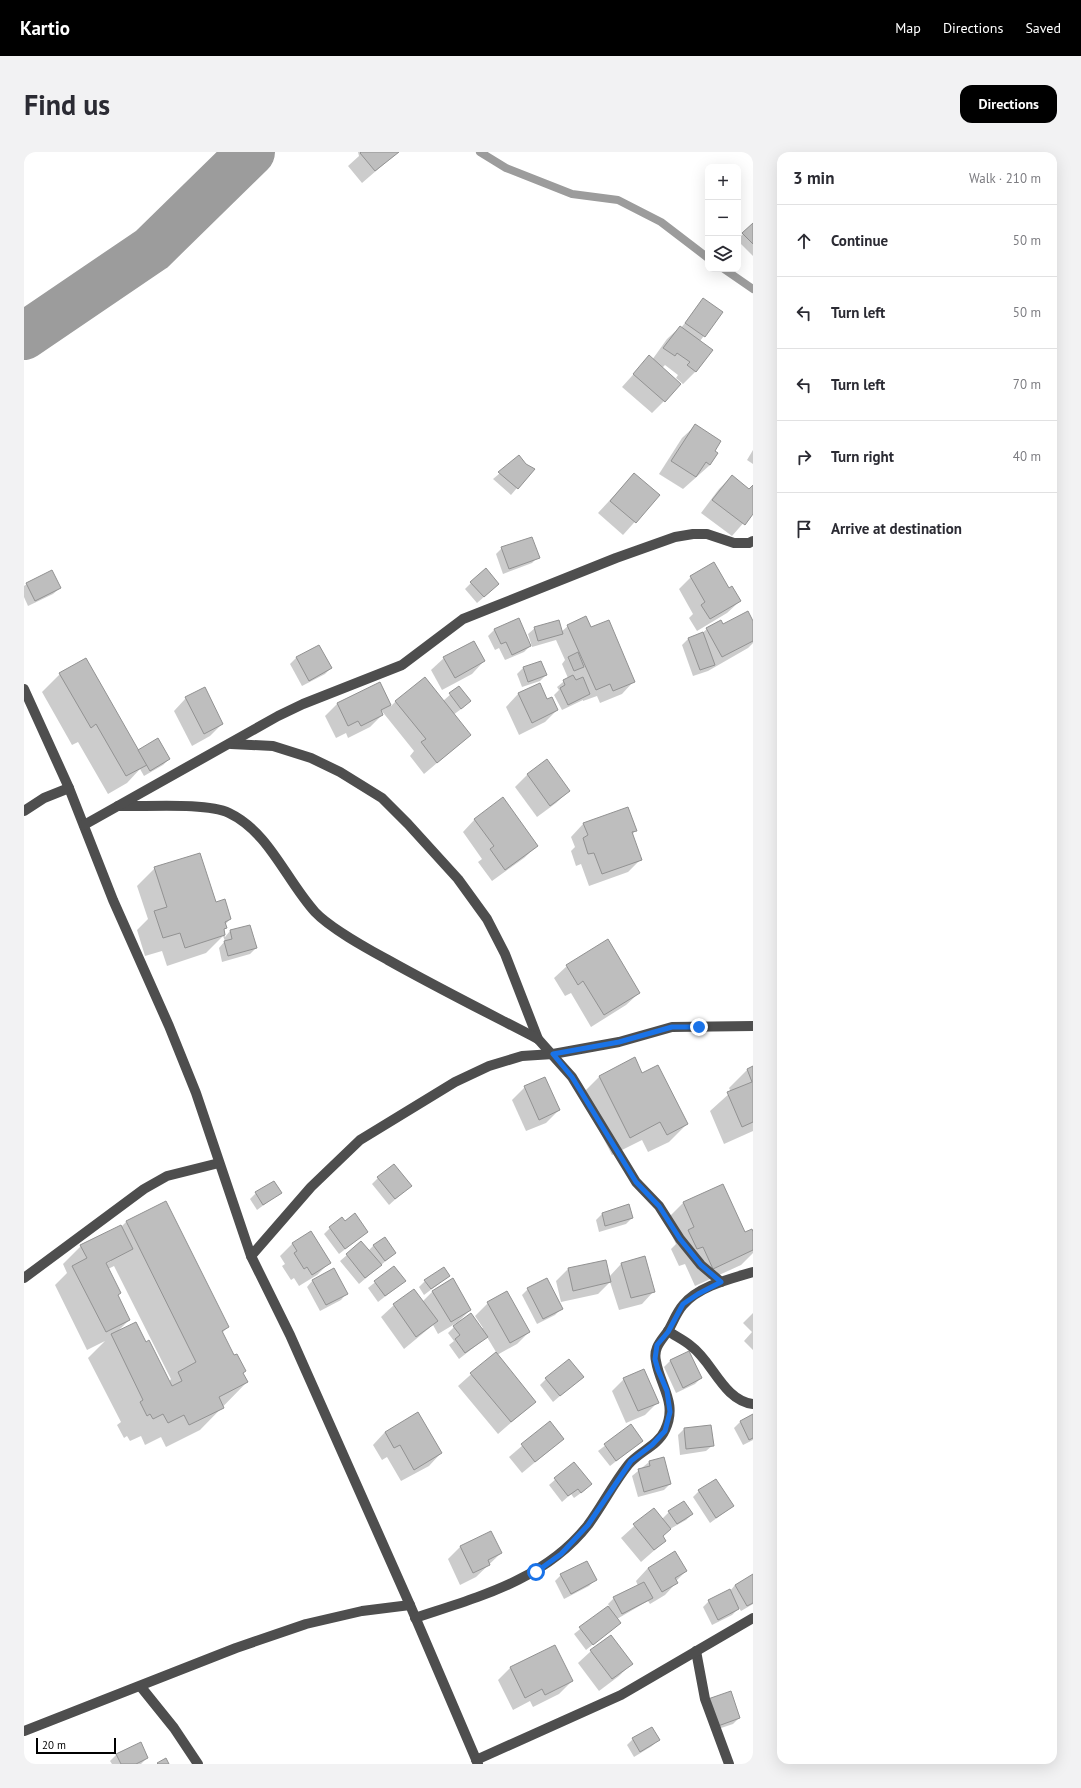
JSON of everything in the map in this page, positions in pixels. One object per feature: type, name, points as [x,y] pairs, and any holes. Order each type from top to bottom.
[{"type":"street","points":[[84,825],[303,704],[402,665],[463,619],[566,578],[675,538],[707,534],[734,543],[749,543],[753,541]]},
{"type":"street","points":[[24,689],[69,788],[113,900],[180,1052],[196,1093],[252,1256],[293,1342],[410,1605],[477,1762],[621,1694],[753,1618]]},
{"type":"street","points":[[231,744],[273,746],[310,758],[340,772],[382,798],[458,879],[487,919],[505,954],[538,1039]]},
{"type":"street","points":[[24,810],[44,798],[69,788]]},
{"type":"street","points":[[117,806],[210,807],[227,812],[245,822],[266,845],[316,912],[334,926],[364,947],[435,986],[538,1039],[572,1077],[636,1182],[659,1206],[680,1239],[701,1265],[721,1282]]},
{"type":"street","points":[[252,1256],[311,1187],[360,1140],[455,1082],[489,1066],[522,1056],[553,1054],[619,1042],[672,1027],[753,1026]]},
{"type":"street","points":[[24,1278],[144,1189],[167,1176],[219,1163]]},
{"type":"street","points":[[415,1618],[494,1592],[536,1572],[561,1554],[588,1525],[631,1461],[652,1445],[665,1431],[670,1412],[667,1391],[655,1359],[657,1345],[668,1332],[683,1304],[721,1282],[753,1272]]},
{"type":"street","points":[[668,1332],[692,1346],[725,1387],[741,1399],[753,1404]]},
{"type":"street","points":[[24,1731],[141,1687],[236,1648],[306,1624],[362,1611],[410,1605]]},
{"type":"street","points":[[696,1651],[705,1699],[729,1764]]},
{"type":"street","points":[[141,1687],[174,1728],[198,1764]]},
{"type":"building","points":[[399,152],[375,171],[360,153]]},
{"type":"building","points":[[753,223],[753,244],[742,233]]},
{"type":"building","points":[[703,298],[723,312],[705,337],[685,323]]},
{"type":"building","points":[[680,326],[713,350],[696,372],[687,365],[690,362],[677,353],[675,356],[663,348]]},
{"type":"building","points":[[649,355],[681,384],[665,402],[633,374]]},
{"type":"building","points":[[695,424],[721,441],[715,451],[718,453],[710,465],[706,462],[696,477],[671,461]]},
{"type":"building","points":[[519,455],[526,464],[535,469],[518,489],[498,472]]},
{"type":"building","points":[[634,473],[660,495],[636,523],[610,501]]},
{"type":"building","points":[[732,475],[749,489],[753,485],[753,514],[745,525],[712,500]]},
{"type":"building","points":[[532,537],[540,558],[509,569],[501,547]]},
{"type":"building","points":[[714,562],[729,588],[732,586],[741,601],[710,619],[701,605],[705,602],[690,576]]},
{"type":"building","points":[[486,568],[499,584],[484,597],[470,582]]},
{"type":"building","points":[[52,570],[61,588],[35,601],[26,583]]},
{"type":"building","points":[[748,611],[753,621],[753,641],[722,657],[706,628],[721,620],[723,624]]},
{"type":"building","points":[[586,616],[591,627],[609,620],[635,682],[613,691],[610,684],[596,690],[567,625]]},
{"type":"building","points":[[519,618],[531,646],[512,655],[506,642],[501,644],[494,629]]},
{"type":"building","points":[[559,620],[563,634],[538,641],[534,627]]},
{"type":"building","points":[[703,632],[715,665],[700,670],[688,638]]},
{"type":"building","points":[[474,641],[485,661],[455,678],[443,657]]},
{"type":"building","points":[[319,645],[332,668],[309,681],[296,657]]},
{"type":"building","points":[[578,652],[584,667],[574,671],[568,657]]},
{"type":"building","points":[[86,658],[147,765],[126,776],[96,724],[91,728],[59,673]]},
{"type":"building","points":[[541,661],[547,675],[528,682],[523,667]]},
{"type":"building","points":[[573,675],[576,680],[583,677],[590,694],[568,705],[560,688],[565,685],[563,680]]},
{"type":"building","points":[[425,677],[471,735],[437,763],[421,742],[426,739],[395,701]]},
{"type":"building","points":[[380,682],[391,705],[381,710],[383,715],[361,726],[358,721],[348,726],[337,703]]},
{"type":"building","points":[[540,683],[547,699],[552,697],[558,710],[532,723],[518,693]]},
{"type":"building","points":[[459,686],[471,701],[461,709],[449,693]]},
{"type":"building","points":[[205,687],[223,724],[204,734],[185,697]]},
{"type":"building","points":[[158,738],[170,759],[150,771],[138,750]]},
{"type":"building","points":[[547,759],[570,791],[550,806],[527,774]]},
{"type":"building","points":[[503,797],[538,846],[505,870],[490,849],[494,846],[474,819]]},
{"type":"building","points":[[628,807],[637,831],[632,832],[642,860],[602,874],[594,853],[588,854],[583,838],[588,835],[583,823]]},
{"type":"building","points":[[200,853],[216,902],[225,899],[231,919],[225,922],[227,928],[224,929],[225,935],[185,948],[180,933],[163,938],[154,911],[167,907],[154,867]]},
{"type":"building","points":[[250,925],[257,948],[228,956],[224,941],[232,939],[230,930]]},
{"type":"building","points":[[608,939],[640,993],[604,1015],[583,981],[578,985],[566,965]]},
{"type":"building","points":[[635,1057],[642,1073],[658,1065],[688,1124],[667,1135],[660,1122],[630,1138],[599,1076]]},
{"type":"building","points":[[753,1066],[753,1122],[742,1127],[727,1092],[752,1082],[747,1069]]},
{"type":"building","points":[[545,1077],[560,1110],[539,1120],[524,1086]]},
{"type":"building","points":[[394,1164],[412,1186],[395,1199],[377,1177]]},
{"type":"building","points":[[274,1181],[282,1193],[263,1205],[255,1192]]},
{"type":"building","points":[[723,1184],[745,1232],[752,1229],[753,1250],[713,1269],[703,1247],[697,1249],[688,1230],[694,1227],[683,1202]]},
{"type":"building","points":[[166,1201],[229,1327],[222,1331],[234,1355],[237,1354],[246,1371],[243,1373],[248,1382],[219,1397],[224,1408],[189,1425],[184,1415],[168,1423],[163,1414],[153,1419],[150,1414],[147,1416],[140,1402],[143,1400],[111,1334],[136,1322],[146,1342],[149,1340],[172,1386],[182,1381],[178,1372],[196,1362],[126,1221]]},
{"type":"building","points":[[629,1204],[633,1218],[605,1226],[602,1213]]},
{"type":"building","points":[[355,1213],[368,1232],[345,1249],[329,1227],[342,1217],[345,1221]]},
{"type":"building","points":[[121,1225],[133,1249],[106,1263],[121,1293],[118,1295],[130,1320],[106,1332],[72,1266],[87,1258],[80,1245]]},
{"type":"building","points":[[311,1231],[331,1263],[312,1275],[307,1267],[304,1269],[294,1253],[297,1251],[292,1243]]},
{"type":"building","points":[[385,1237],[396,1253],[385,1261],[373,1245]]},
{"type":"building","points":[[361,1241],[382,1265],[365,1278],[346,1254]]},
{"type":"building","points":[[645,1256],[655,1292],[631,1298],[621,1263]]},
{"type":"building","points":[[606,1260],[611,1282],[573,1291],[568,1268]]},
{"type":"building","points":[[394,1266],[406,1281],[385,1296],[374,1281]]},
{"type":"building","points":[[444,1267],[450,1276],[431,1289],[424,1280]]},
{"type":"building","points":[[334,1268],[348,1294],[326,1305],[312,1280]]},
{"type":"building","points":[[453,1278],[471,1310],[451,1322],[432,1291]]},
{"type":"building","points":[[547,1278],[563,1309],[543,1319],[527,1288]]},
{"type":"building","points":[[414,1289],[438,1321],[416,1337],[393,1304]]},
{"type":"building","points":[[507,1291],[530,1332],[510,1343],[487,1302]]},
{"type":"building","points":[[471,1313],[488,1337],[465,1353],[455,1339],[460,1335],[453,1326]]},
{"type":"building","points":[[689,1351],[702,1378],[683,1388],[670,1360]]},
{"type":"building","points":[[496,1352],[536,1402],[511,1422],[470,1373]]},
{"type":"building","points":[[569,1359],[584,1377],[560,1396],[545,1378]]},
{"type":"building","points":[[644,1369],[659,1403],[638,1411],[623,1378]]},
{"type":"building","points":[[418,1412],[442,1453],[414,1470],[400,1445],[394,1448],[385,1432]]},
{"type":"building","points":[[753,1414],[753,1438],[749,1440],[740,1421]]},
{"type":"building","points":[[550,1421],[564,1439],[535,1462],[521,1444]]},
{"type":"building","points":[[631,1424],[643,1441],[616,1461],[604,1444]]},
{"type":"building","points":[[711,1425],[714,1446],[686,1449],[684,1428]]},
{"type":"building","points":[[664,1457],[671,1484],[644,1492],[638,1469],[650,1466],[649,1461]]},
{"type":"building","points":[[574,1462],[592,1484],[581,1493],[578,1489],[568,1496],[554,1478]]},
{"type":"building","points":[[716,1479],[734,1506],[716,1518],[698,1490]]},
{"type":"building","points":[[684,1501],[693,1514],[677,1524],[668,1511]]},
{"type":"building","points":[[654,1508],[671,1529],[663,1536],[666,1541],[654,1550],[633,1524]]},
{"type":"building","points":[[491,1531],[502,1553],[488,1560],[490,1565],[473,1573],[460,1546]]},
{"type":"building","points":[[675,1551],[687,1571],[675,1578],[678,1583],[662,1592],[648,1568]]},
{"type":"building","points":[[587,1561],[597,1580],[571,1594],[560,1574]]},
{"type":"building","points":[[753,1574],[753,1603],[747,1606],[735,1585]]},
{"type":"building","points":[[644,1582],[653,1598],[622,1614],[613,1597]]},
{"type":"building","points":[[730,1589],[739,1609],[718,1620],[708,1600]]},
{"type":"building","points":[[608,1606],[621,1623],[593,1645],[579,1627]]},
{"type":"building","points":[[611,1635],[633,1664],[612,1679],[590,1650]]},
{"type":"building","points":[[555,1645],[573,1681],[545,1695],[542,1689],[525,1698],[510,1667]]},
{"type":"building","points":[[731,1691],[740,1718],[718,1726],[708,1699]]},
{"type":"building","points":[[652,1727],[660,1740],[640,1752],[632,1738]]},
{"type":"building","points":[[141,1742],[148,1758],[136,1764],[121,1764],[116,1754]]},
{"type":"building","points":[[166,1758],[169,1764],[157,1763]]},
{"type":"waterway","points":[[24,336],[152,249],[251,152]]},
{"type":"waterway","points":[[480,152],[506,168],[572,194],[618,200],[661,222],[705,256]]},
{"type":"waterway","points":[[728,272],[753,289]]},
{"type":"route","points":[[536,1572],[561,1554],[588,1525],[631,1461],[652,1445],[665,1431],[670,1412],[667,1391],[655,1359],[657,1345],[668,1332],[683,1304],[721,1282],[701,1265],[680,1239],[659,1206],[636,1182],[621,1160],[600,1122],[572,1077],[553,1054],[619,1042],[672,1027],[699,1027]]}]
